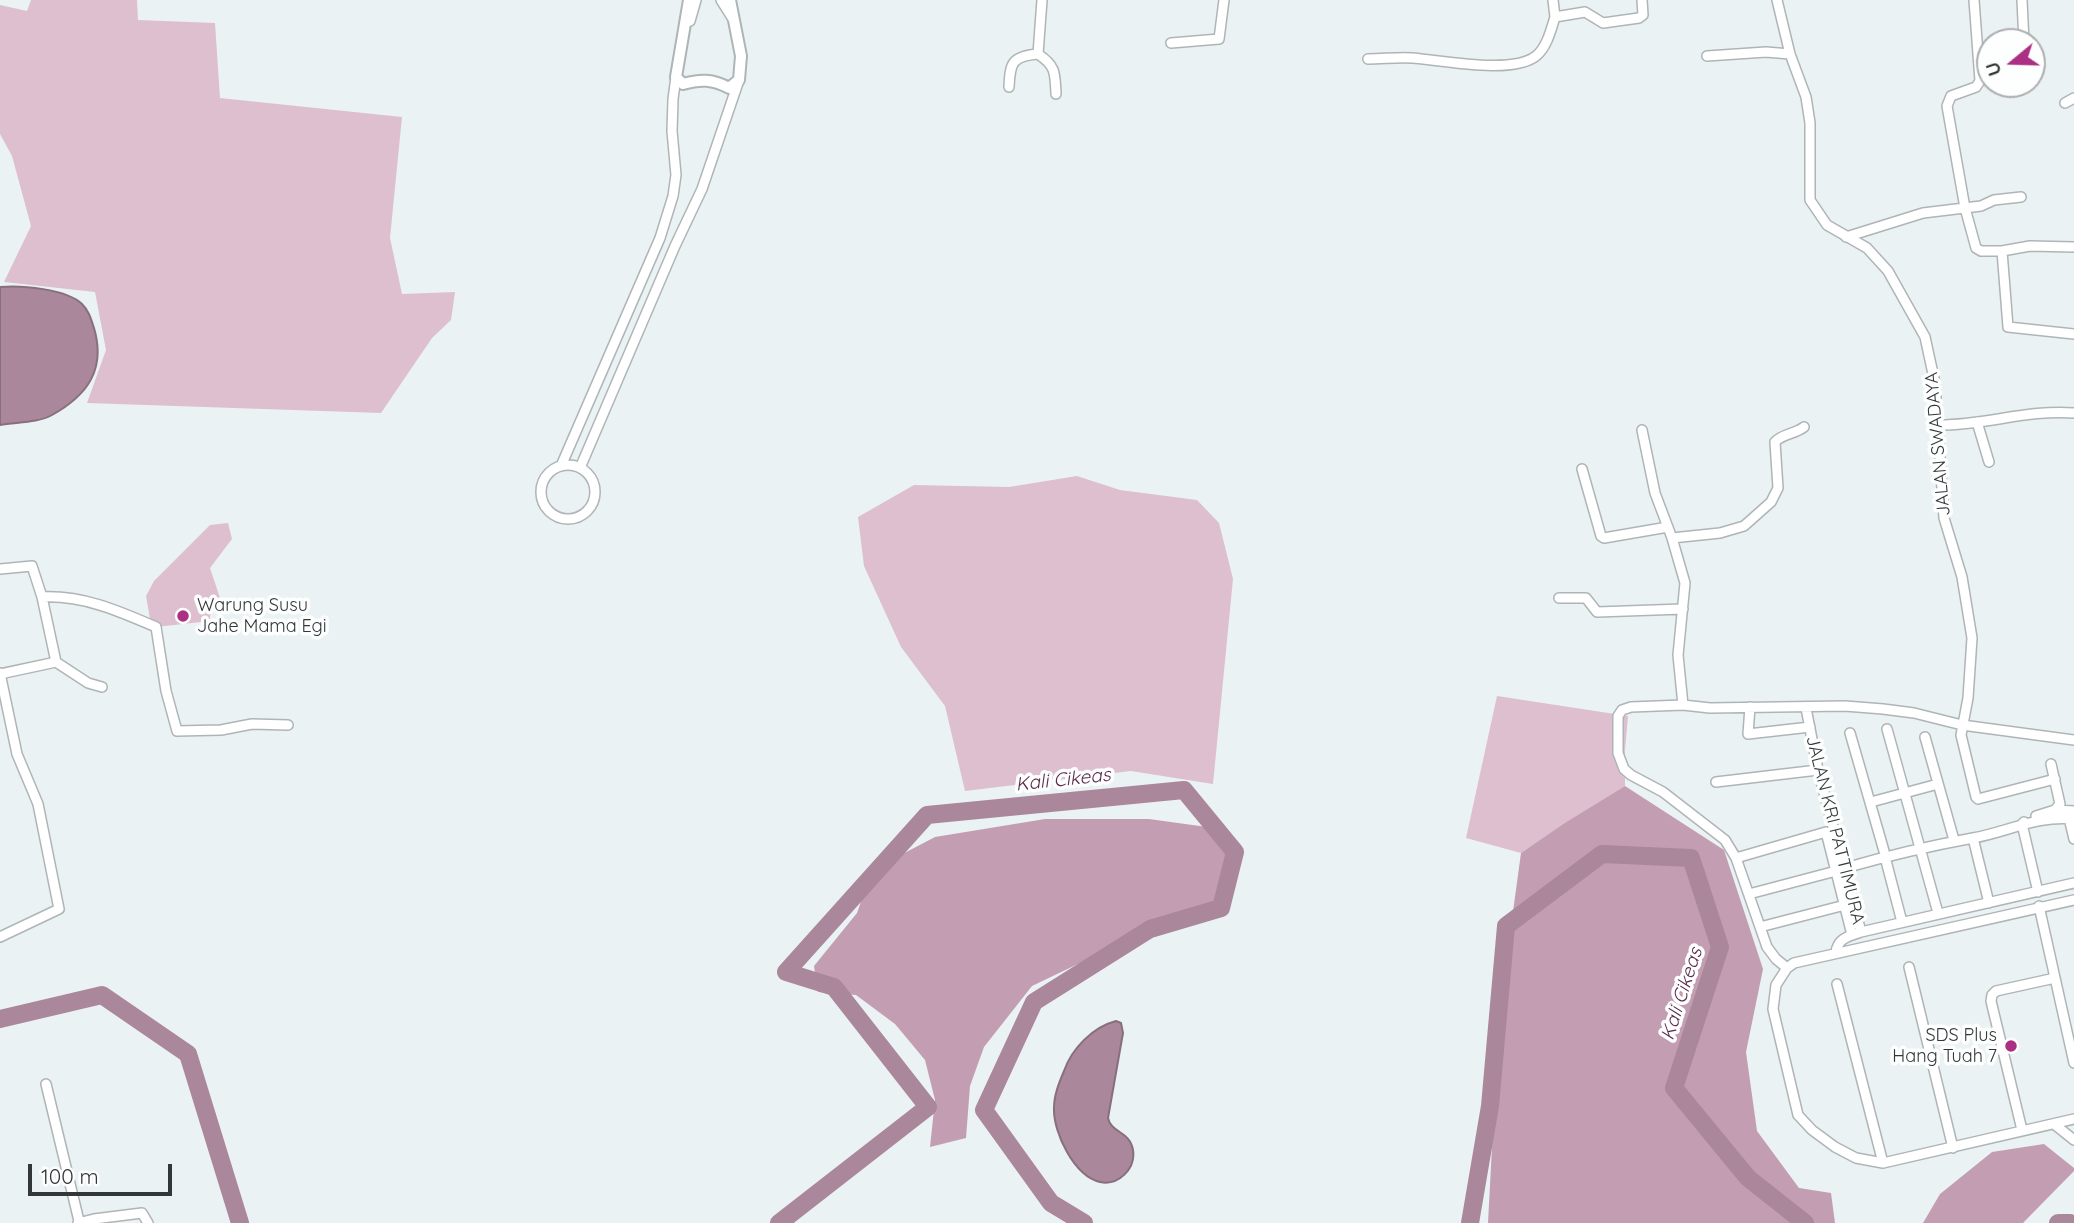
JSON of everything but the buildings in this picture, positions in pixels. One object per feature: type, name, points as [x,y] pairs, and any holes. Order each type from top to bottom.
[{"type":"street","points":[[561,466],[660,238],[673,196],[676,175],[672,131],[673,99],[680,80],[680,52],[690,0]]},
{"type":"street","points":[[680,52],[696,0]]},
{"type":"street","points":[[721,0],[737,26]]},
{"type":"street","points":[[580,468],[702,189],[740,80],[741,56],[730,0]]},
{"type":"street","points":[[1038,54],[1042,0]]},
{"type":"street","points":[[1171,43],[1219,39],[1224,0]]},
{"type":"street","points":[[1368,59],[1410,58],[1477,66],[1508,65],[1535,57],[1550,35],[1555,17],[1553,0]]},
{"type":"street","points":[[1555,17],[1585,12],[1603,23],[1639,18],[1643,15],[1642,0]]},
{"type":"street","name":"JALAN SWADAYA","points":[[1777,0],[1790,54],[1806,97],[1810,123],[1810,200],[1827,225],[1867,248],[1888,271],[1925,337],[1936,383],[1944,518],[1962,577],[1972,638],[1968,698],[1961,735],[1976,797],[1978,799],[2055,779]]},
{"type":"street","points":[[1974,0],[1980,81],[1976,87],[1951,96],[1947,106],[1965,208],[1976,248],[1981,251],[2002,251],[2030,246],[2074,247]]},
{"type":"street","points":[[2022,0],[2023,28]]},
{"type":"street","points":[[1707,56],[1766,52],[1790,54]]},
{"type":"street","points":[[1009,87],[1010,67],[1016,59],[1038,54],[1049,61],[1053,68],[1056,94]]},
{"type":"street","points":[[680,80],[718,82],[729,88],[732,102]]},
{"type":"street","points":[[729,88],[740,80]]},
{"type":"street","points":[[1846,237],[1912,215],[2021,197]]},
{"type":"street","points":[[2002,251],[2008,327],[2074,334]]},
{"type":"street","points":[[1937,425],[1956,426],[2017,416],[2074,413]]},
{"type":"street","points":[[1977,422],[1989,462]]},
{"type":"street","points":[[1672,538],[1720,533],[1744,526],[1771,502],[1777,488],[1775,442],[1779,437],[1796,433],[1804,427]]},
{"type":"street","points":[[1642,430],[1654,493],[1672,538],[1685,583],[1678,655],[1683,705]]},
{"type":"street","points":[[561,466],[580,468],[588,474],[593,483],[593,503],[587,512],[578,517],[559,517],[550,512],[544,503],[541,491],[544,480],[551,471],[561,466]]},
{"type":"street","points":[[1582,468],[1601,536],[1668,527]]},
{"type":"street","points":[[0,569],[32,565],[56,662]]},
{"type":"street","points":[[42,597],[77,599],[98,604],[156,628],[166,691],[177,731],[221,730],[252,724],[288,725]]},
{"type":"street","points":[[1559,598],[1586,598],[1597,612],[1683,609]]},
{"type":"street","points":[[0,937],[59,909],[38,804],[17,754],[0,673],[56,662],[88,683],[102,687]]},
{"type":"street","points":[[1787,968],[1767,947],[1736,858],[1725,840],[1663,792],[1631,775],[1620,762],[1618,716],[1622,710],[1631,707],[1683,705],[1710,708],[1845,706],[1914,713],[1962,725],[2074,740]]},
{"type":"street","name":"JALAN KRI PATTIMURA","points":[[1750,707],[1748,734],[1810,727]]},
{"type":"street","name":"JALAN KRI PATTIMURA","points":[[1806,708],[1840,870],[1857,933]]},
{"type":"street","points":[[1887,729],[1938,913]]},
{"type":"street","points":[[1850,733],[1902,922]]},
{"type":"street","points":[[1925,737],[1954,840]]},
{"type":"street","points":[[2050,764],[2060,800],[2055,810]]},
{"type":"street","points":[[1716,782],[1818,770]]},
{"type":"street","points":[[1871,802],[1938,784]]},
{"type":"street","points":[[2022,824],[2055,810],[2072,816]]},
{"type":"street","points":[[1749,894],[1840,870],[1885,854],[1973,838],[2045,819],[2072,816]]},
{"type":"street","points":[[2072,816],[2074,839]]},
{"type":"street","points":[[2022,824],[2038,892]]},
{"type":"street","points":[[1736,858],[1826,832],[1840,870],[1845,905],[1857,933]]},
{"type":"street","points":[[1973,838],[1989,903]]},
{"type":"street","points":[[1836,952],[1842,939],[1857,933],[2074,883]]},
{"type":"street","points":[[2074,900],[1794,963],[1787,968],[1776,985],[1773,1009],[1798,1115],[1812,1130],[1856,1158],[1883,1163],[2074,1119]]},
{"type":"street","points":[[1760,928],[1845,905]]},
{"type":"street","points":[[2039,906],[2074,1063]]},
{"type":"street","points":[[1909,967],[1953,1148]]},
{"type":"street","points":[[2022,1130],[1991,1001],[1992,995],[1996,991],[2055,978]]},
{"type":"street","points":[[1838,984],[1883,1163]]},
{"type":"street","points":[[46,1084],[79,1222],[142,1213],[148,1223]]},
{"type":"street","points":[[2054,1124],[2074,1140]]},
{"type":"shaded area","points":[[31,0],[137,0],[138,20],[215,23],[220,98],[402,117],[390,238],[402,294],[455,292],[451,320],[432,338],[381,413],[87,403],[106,350],[95,292],[4,282],[31,226],[12,156],[0,134],[0,5],[27,11]]},
{"type":"shaded area","points":[[0,287],[31,288],[66,295],[82,304],[91,318],[98,356],[91,379],[75,399],[46,418],[0,425]]},
{"type":"shaded area","points":[[1077,476],[1120,490],[1197,500],[1219,523],[1233,579],[1213,784],[1131,771],[965,791],[945,706],[901,647],[864,566],[858,517],[914,485],[1009,487]]},
{"type":"shaded area","points":[[228,523],[232,539],[210,568],[220,598],[210,621],[156,627],[150,619],[146,596],[154,581],[210,525]]},
{"type":"shaded area","points":[[1497,696],[1628,716],[1625,786],[1521,853],[1466,838]]},
{"type":"shaded area","points":[[1625,786],[1724,850],[1763,969],[1746,1052],[1757,1131],[1799,1188],[1831,1193],[1835,1223],[1488,1223],[1499,1014],[1521,853]]},
{"type":"shaded area","points":[[1045,819],[1149,819],[1207,827],[1236,866],[1234,891],[1205,911],[1124,942],[1032,986],[984,1047],[970,1086],[966,1138],[930,1147],[935,1100],[925,1060],[895,1024],[856,995],[818,992],[814,966],[857,913],[872,870],[935,837]]},
{"type":"shaded area","points":[[1116,1021],[1121,1023],[1123,1033],[1108,1118],[1113,1127],[1128,1139],[1133,1157],[1129,1170],[1124,1175],[1107,1183],[1091,1178],[1067,1152],[1057,1129],[1054,1103],[1072,1054],[1092,1033]]},
{"type":"shaded area","points":[[2044,1144],[2074,1168],[2074,1171],[2023,1223],[1923,1223],[1940,1194],[1992,1152]]},
{"type":"waterway","name":"Kali Cikeas","points":[[779,1223],[928,1107],[834,987],[786,972],[927,815],[1184,790],[1235,852],[1221,908],[1150,929],[1034,1002],[984,1110],[1051,1203],[1084,1223]]},
{"type":"waterway","name":"Kali Cikeas","points":[[1470,1223],[1490,1106],[1506,926],[1602,854],[1691,858],[1720,947],[1674,1088],[1748,1178],[1805,1223]]},
{"type":"waterway","name":"Kali Cikeas","points":[[0,1019],[102,995],[188,1054],[240,1223]]},
{"type":"waterway","name":"Kali Cikeas","points":[[2058,1223],[2070,1223]]},
{"type":"place","name":"Warung Susu Jahe Mama Egi","points":[[183,616]]},
{"type":"place","name":"SDS Plus Hang Tuah 7","points":[[2011,1046]]}]
